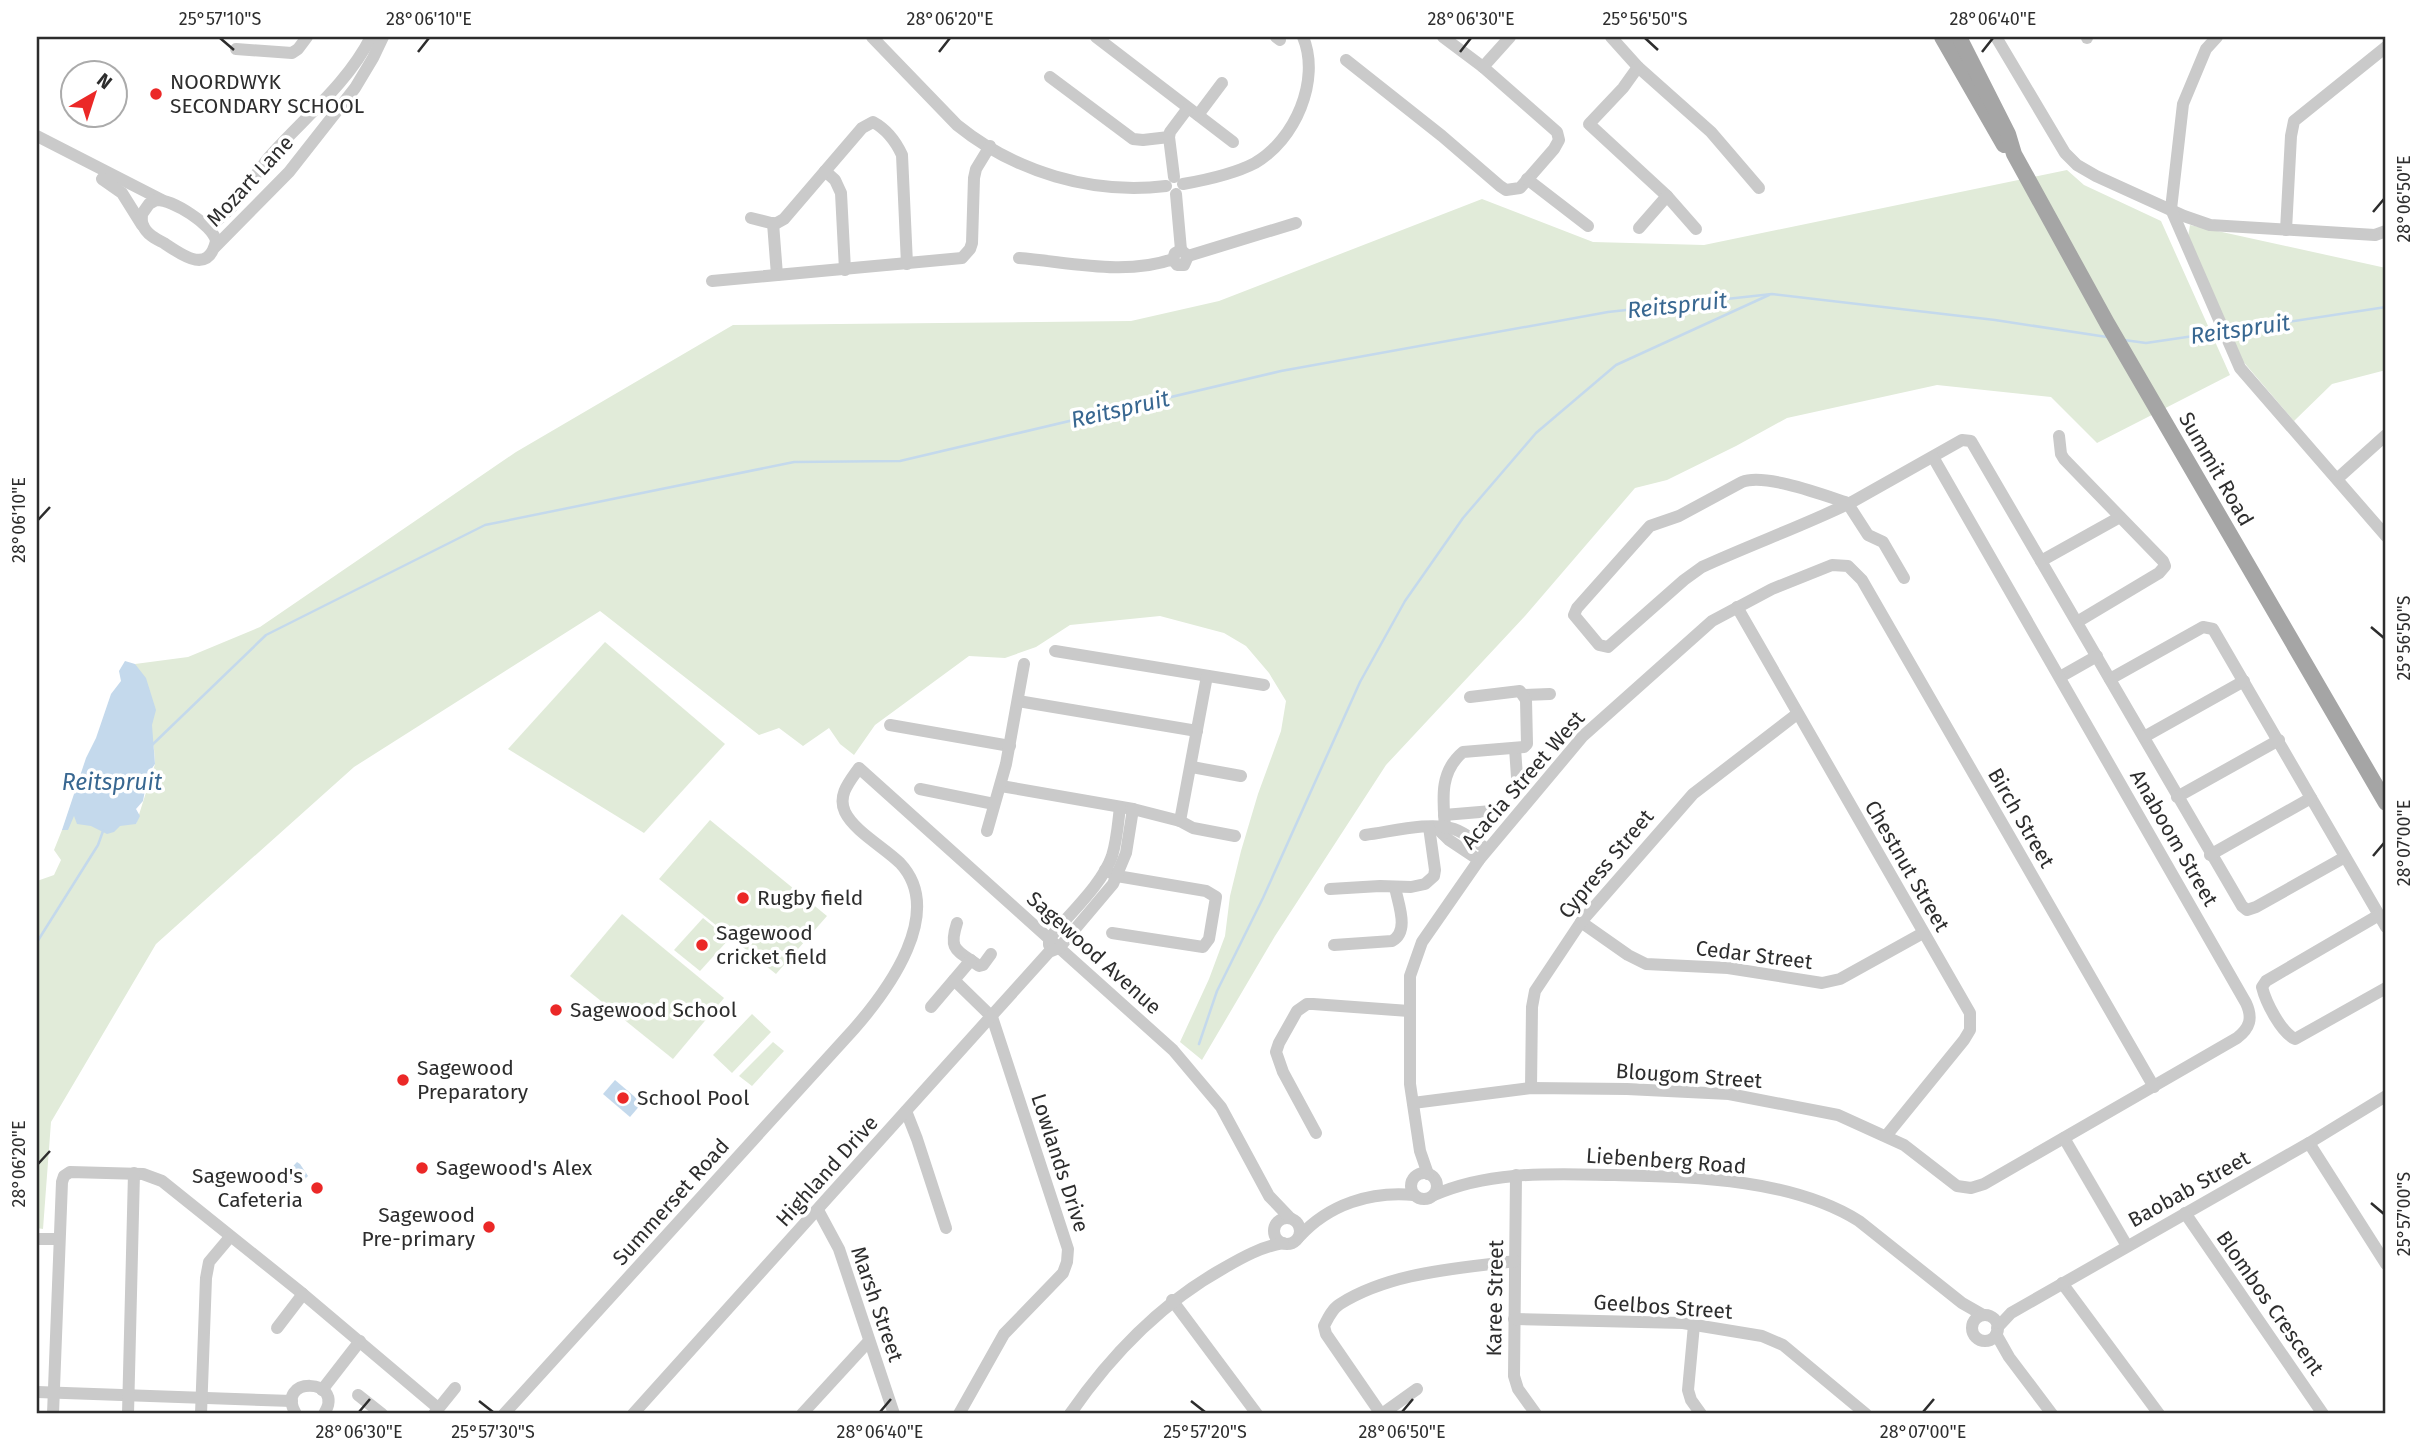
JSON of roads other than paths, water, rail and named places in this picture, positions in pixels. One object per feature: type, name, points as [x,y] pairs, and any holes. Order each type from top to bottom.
[{"type":"main road","name":"Summit Road","points":[[1942,37],[1996,132],[2014,154],[2107,323],[2386,803]]},
{"type":"main road","name":"Summit Road","points":[[1959,37],[2008,134],[2014,154]]},
{"type":"street","points":[[236,49],[292,53],[307,37]]},
{"type":"street","name":"Mozart Lane","points":[[207,225],[222,218],[270,156],[338,86],[359,59],[371,37]]},
{"type":"street","name":"Mozart Lane","points":[[215,247],[289,172],[355,88],[383,37]]},
{"type":"street","points":[[872,37],[957,125],[1029,167],[1072,182],[1100,187],[1175,185],[1213,177],[1254,163],[1283,139],[1300,107],[1308,84],[1308,52],[1303,37]]},
{"type":"street","points":[[1096,37],[1233,142]]},
{"type":"street","points":[[1346,60],[1500,186],[1506,190],[1520,188],[1554,149],[1559,141],[1557,131],[1483,67],[1443,37]]},
{"type":"street","points":[[1483,67],[1510,37]]},
{"type":"street","points":[[1611,37],[1638,67],[1710,132],[1759,188]]},
{"type":"street","points":[[1996,37],[2059,145],[2072,161],[2096,176],[2216,226],[2375,235],[2386,231]]},
{"type":"street","points":[[2005,37],[2009,56]]},
{"type":"street","points":[[2217,37],[2206,49],[2183,104],[2171,209],[2238,364],[2386,536]]},
{"type":"street","points":[[2286,230],[2294,121],[2386,47]]},
{"type":"street","points":[[1638,67],[1623,88],[1589,124],[1667,196],[1696,229]]},
{"type":"street","points":[[1051,77],[1133,139],[1169,137]]},
{"type":"street","points":[[1181,255],[1169,137],[1173,127],[1222,83]]},
{"type":"street","points":[[751,218],[773,223],[784,219],[862,128],[873,122],[881,126],[902,155],[907,264]]},
{"type":"street","points":[[37,136],[207,225],[215,235],[215,247],[207,257],[191,260],[151,235],[115,187],[37,145]]},
{"type":"street","points":[[712,281],[956,260],[967,254],[972,243],[974,178],[976,169],[990,146]]},
{"type":"street","points":[[825,171],[839,186],[841,193],[845,270]]},
{"type":"street","points":[[1527,179],[1588,226]]},
{"type":"street","points":[[1639,228],[1667,196]]},
{"type":"street","points":[[143,225],[142,214],[145,208],[162,200]]},
{"type":"street","points":[[773,223],[777,275]]},
{"type":"street","points":[[1019,258],[1121,267],[1157,265],[1181,255],[1296,223]]},
{"type":"street","points":[[2337,479],[2386,435]]},
{"type":"street","points":[[2059,436],[2064,459],[2163,561],[2164,569],[2077,622]]},
{"type":"street","points":[[1904,578],[1882,542],[1868,535],[1848,504],[1753,478],[1679,516],[1650,526],[1574,614],[1599,645],[1608,647],[1702,567],[1848,504],[1962,440],[1973,443],[2242,906],[2247,910],[2345,857]]},
{"type":"street","name":"Anaboom Street","points":[[1933,457],[2246,1003]]},
{"type":"street","points":[[2041,561],[2120,517]]},
{"type":"street","name":"Acacia Street West","points":[[1422,1177],[1409,1066],[1410,976],[1419,949],[1479,860],[1583,736],[1700,631],[1737,607],[1786,583],[1832,565],[1843,565],[1853,570]]},
{"type":"street","name":"Birch Street","points":[[1853,570],[1868,590],[2154,1087]]},
{"type":"street","name":"Chestnut Street","points":[[1737,607],[1967,1007],[1971,1019],[1970,1030],[1958,1049],[1886,1136]]},
{"type":"street","points":[[2110,679],[2206,626],[2211,627],[2386,927]]},
{"type":"street","points":[[1055,651],[1264,685]]},
{"type":"street","points":[[2060,677],[2097,656]]},
{"type":"street","points":[[987,831],[1010,746],[1024,664]]},
{"type":"street","points":[[1180,821],[1207,676]]},
{"type":"street","points":[[2144,737],[2244,681]]},
{"type":"street","points":[[1330,889],[1425,884],[1434,876],[1444,781],[1458,755],[1462,752],[1524,747],[1528,739],[1526,700],[1520,691],[1470,697]]},
{"type":"street","points":[[1524,695],[1550,694]]},
{"type":"street","points":[[1018,701],[1197,730]]},
{"type":"street","name":"Cypress Street","points":[[1531,1088],[1532,1007],[1535,991],[1581,922],[1693,794],[1797,714]]},
{"type":"street","points":[[890,725],[1010,746]]},
{"type":"street","points":[[2177,797],[2279,740]]},
{"type":"street","points":[[1515,748],[1517,777]]},
{"type":"street","points":[[1192,767],[1241,776]]},
{"type":"street","name":"Sagewood Avenue","points":[[859,768],[1052,947],[1161,1038],[1196,1074],[1221,1107],[1269,1196],[1292,1219]]},
{"type":"street","name":"Summerset Road","points":[[504,1414],[854,1029],[877,1001],[903,957],[915,928],[916,891],[901,864],[845,812],[843,795],[859,768]]},
{"type":"street","points":[[1001,786],[1133,809],[1180,821],[1193,828],[1235,836]]},
{"type":"street","points":[[920,789],[994,804]]},
{"type":"street","points":[[2210,855],[2311,798]]},
{"type":"street","points":[[1111,873],[1120,807]]},
{"type":"street","points":[[1111,873],[1126,853],[1133,809]]},
{"type":"street","points":[[1365,835],[1440,826],[1492,811]]},
{"type":"street","points":[[1440,826],[1455,829],[1487,849]]},
{"type":"street","points":[[1440,826],[1467,853],[1479,860]]},
{"type":"street","points":[[1467,853],[1475,841]]},
{"type":"street","points":[[1111,873],[1206,891],[1216,899],[1209,939],[1203,947],[1112,933]]},
{"type":"street","name":"Highland Drive","points":[[633,1414],[1052,947],[1103,897],[1111,873]]},
{"type":"street","points":[[1334,945],[1392,942],[1397,938],[1403,926],[1395,887]]},
{"type":"street","points":[[2379,915],[2266,981],[2262,987],[2288,1035],[2295,1039],[2386,988]]},
{"type":"street","name":"Cedar Street","points":[[1581,922],[1641,962],[1728,968],[1822,983],[1840,979],[1923,933]]},
{"type":"street","points":[[957,923],[952,943],[981,966],[991,954]]},
{"type":"street","points":[[931,1007],[971,960]]},
{"type":"street","points":[[954,980],[992,1017]]},
{"type":"street","name":"Blougom Street","points":[[1413,1102],[1531,1088],[1729,1094],[1821,1111],[1886,1136],[1904,1145],[1953,1185],[1964,1188],[1984,1184],[2242,1034],[2250,1018],[2246,1003]]},
{"type":"street","points":[[1316,1133],[1277,1058],[1279,1043],[1297,1011],[1303,1006],[1313,1004],[1409,1010]]},
{"type":"street","name":"Lowlands Drive","points":[[959,1414],[1004,1334],[1052,1286],[1063,1273],[1067,1262],[1068,1249],[992,1017]]},
{"type":"street","name":"Baobab Street","points":[[1992,1323],[2309,1143],[2386,1096]]},
{"type":"street","points":[[906,1111],[946,1228]]},
{"type":"street","points":[[2064,1138],[2127,1246]]},
{"type":"street","points":[[2309,1143],[2386,1264]]},
{"type":"street","points":[[54,1414],[58,1239],[62,1182],[70,1171],[134,1173],[151,1175],[162,1181],[303,1294],[436,1411],[455,1388]]},
{"type":"street","points":[[128,1414],[134,1173]]},
{"type":"street","name":"Liebenberg Road","points":[[1434,1195],[1460,1184],[1516,1175],[1701,1179],[1798,1194],[1840,1210],[1859,1221],[1962,1303],[1992,1323],[2010,1357],[2052,1414]]},
{"type":"street","name":"Karee Street","points":[[1516,1175],[1515,1382],[1536,1414]]},
{"type":"street","points":[[1392,1193],[1426,1199],[1434,1195],[1437,1186],[1422,1177]]},
{"type":"street","points":[[1070,1414],[1104,1368],[1172,1300],[1200,1281],[1255,1250],[1283,1243],[1290,1244],[1322,1216],[1351,1202],[1392,1193],[1422,1177]]},
{"type":"street","points":[[1414,1195],[1411,1188],[1422,1177]]},
{"type":"street","name":"Liebenberg Road","points":[[1422,1177],[1460,1184]]},
{"type":"street","name":"Sagewood Avenue","points":[[1269,1196],[1275,1229]]},
{"type":"street","name":"Marsh Street","points":[[818,1210],[839,1249],[894,1414]]},
{"type":"street","name":"Blombos Crescent","points":[[2185,1213],[2323,1414]]},
{"type":"street","points":[[1255,1250],[1282,1219],[1322,1216]]},
{"type":"street","points":[[1292,1219],[1300,1229],[1299,1237]]},
{"type":"street","points":[[1275,1229],[1278,1239],[1283,1243]]},
{"type":"street","points":[[201,1414],[208,1266],[212,1257],[230,1237]]},
{"type":"street","points":[[37,1239],[58,1239]]},
{"type":"street","points":[[1417,1389],[1382,1414],[1326,1335],[1324,1326],[1331,1314],[1339,1305],[1391,1281],[1514,1261]]},
{"type":"street","points":[[2062,1283],[2159,1414]]},
{"type":"street","points":[[277,1328],[303,1294]]},
{"type":"street","points":[[1172,1300],[1257,1414]]},
{"type":"street","name":"Liebenberg Road","points":[[1962,1303],[1972,1324],[1973,1333],[2010,1357]]},
{"type":"street","points":[[1972,1324],[1976,1318],[1992,1323],[1989,1340],[1983,1341]]},
{"type":"street","name":"Geelbos Street","points":[[1514,1319],[1694,1325],[1750,1333],[1777,1341],[1866,1414]]},
{"type":"street","points":[[1694,1325],[1688,1390],[1691,1400],[1701,1414]]},
{"type":"street","points":[[803,1414],[870,1341]]},
{"type":"street","points":[[322,1390],[360,1342]]},
{"type":"street","points":[[37,1392],[202,1396],[294,1408],[296,1391],[306,1385],[317,1386],[322,1390],[328,1404],[324,1414]]},
{"type":"street","points":[[358,1395],[382,1414]]},
{"type":"water","name":"Reitspruit","points":[[125,661],[135,664],[146,678],[156,710],[152,725],[155,764],[148,774],[143,801],[136,809],[140,816],[136,824],[120,826],[107,834],[91,826],[77,824],[74,816],[68,830],[62,830],[111,694],[121,681],[119,671]]},
{"type":"water","name":"School Pool","points":[[615,1080],[642,1103],[630,1117],[603,1094]]},
{"type":"water","points":[[297,1162],[308,1176],[298,1186],[284,1176]]},
{"type":"waterway","name":"Reitspruit","points":[[152,745],[266,635],[485,525],[794,462],[900,461],[1281,371],[1608,312],[1772,294],[1995,320],[2107,337]]},
{"type":"waterway","points":[[1199,1044],[1217,991],[1263,898],[1360,682],[1405,601],[1463,518],[1536,433],[1616,365],[1769,295]]},
{"type":"waterway","name":"Reitspruit","points":[[2228,331],[2386,307]]},
{"type":"waterway","name":"Reitspruit","points":[[2124,340],[2146,343],[2221,332]]},
{"type":"waterway","name":"Reitspruit","points":[[37,942],[98,845],[103,831]]},
{"type":"place","name":"NOORDWYK SECONDARY SCHOOL","points":[[156,94]]},
{"type":"place","name":"Rugby field","points":[[743,898]]},
{"type":"place","name":"Sagewood cricket field","points":[[702,945]]},
{"type":"place","name":"Sagewood School","points":[[556,1010]]},
{"type":"place","name":"Sagewood Preparatory","points":[[403,1080]]},
{"type":"place","name":"School Pool","points":[[623,1098]]},
{"type":"place","name":"Sagewood's Alex","points":[[422,1168]]},
{"type":"place","name":"Sagewood's Cafeteria","points":[[317,1188]]},
{"type":"place","name":"Sagewood Pre-primary","points":[[489,1227]]}]
